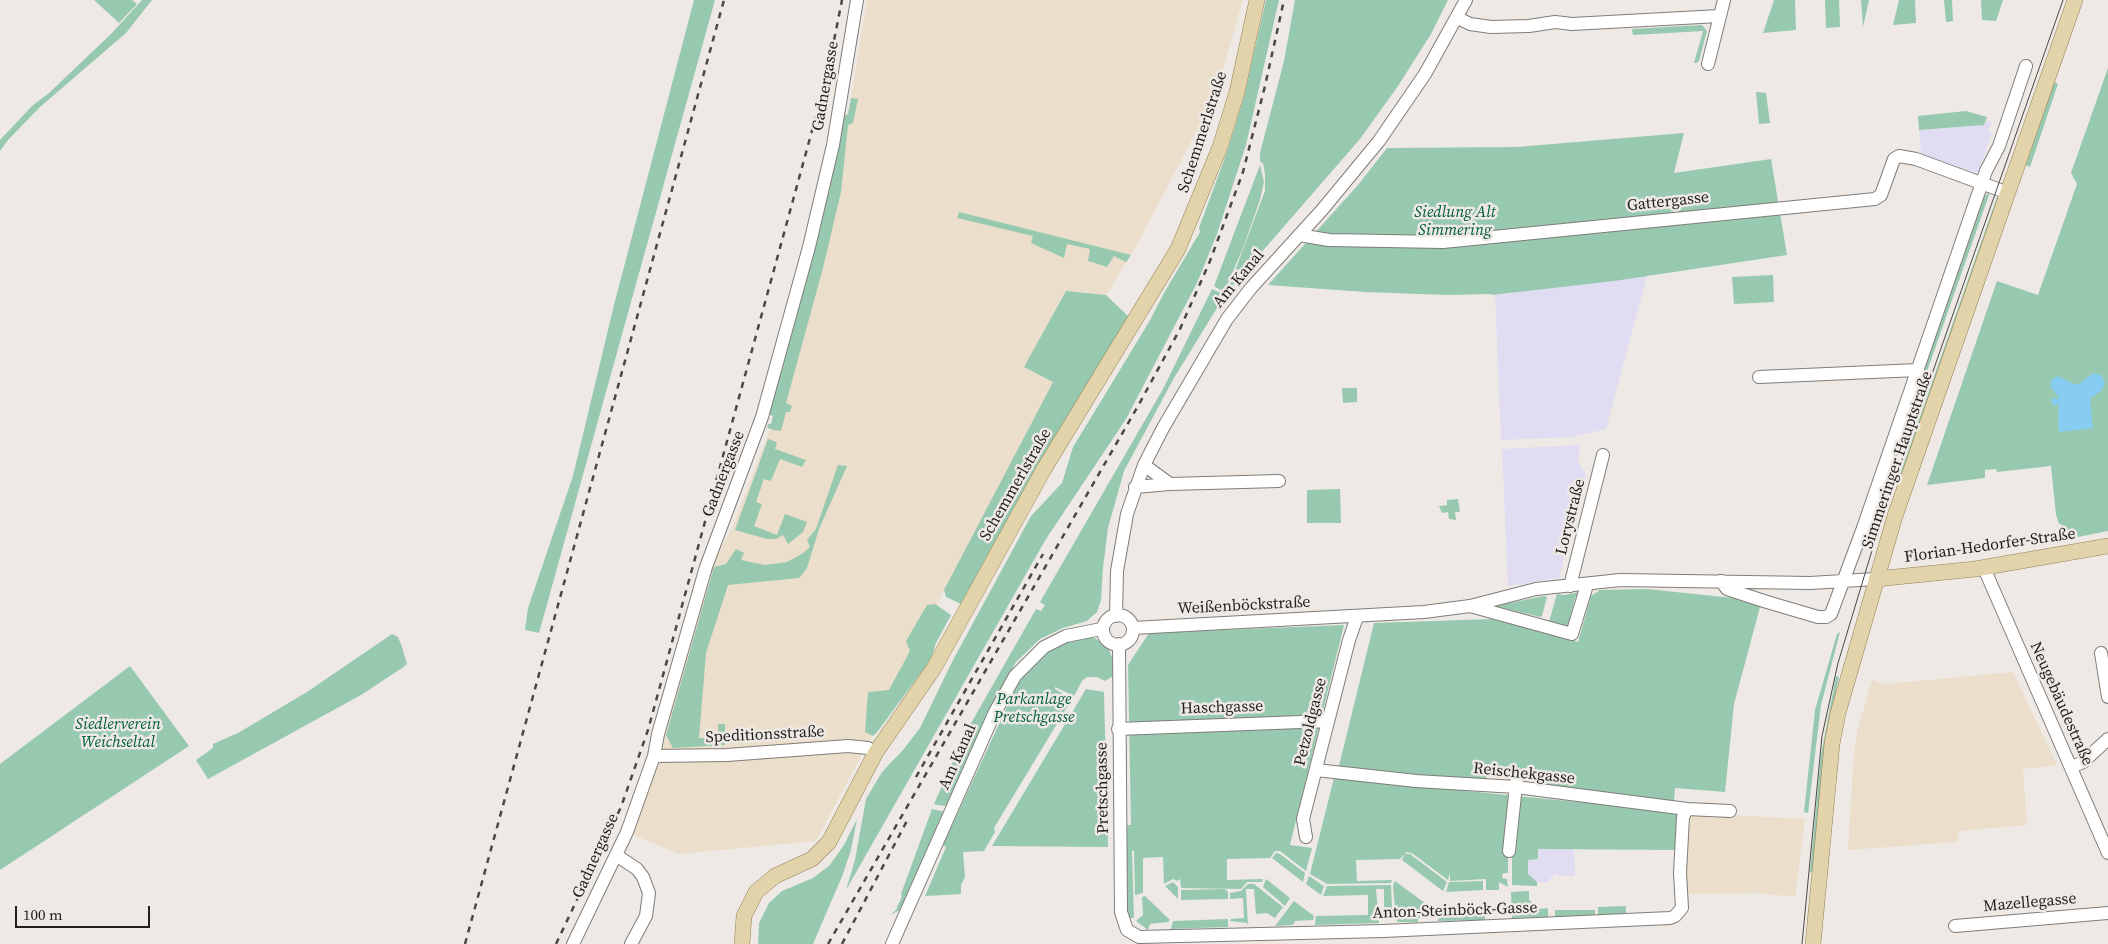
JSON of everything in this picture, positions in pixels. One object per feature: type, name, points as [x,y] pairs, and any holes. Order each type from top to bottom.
[{"type":"main road","name":"Schemmerlstraße","points":[[742,944],[744,916],[756,892],[768,881],[805,863],[823,849],[833,835],[876,752],[938,662],[1044,469],[1178,249],[1220,147],[1237,92],[1257,0]]},
{"type":"main road","name":"Simmeringer Hauptstraße","points":[[1813,944],[1832,744],[1838,713],[1895,516],[2075,0]]},
{"type":"main road","name":"Florian-Hedorfer-Straße","points":[[1876,579],[1984,568],[2108,546]]},
{"type":"street","name":"Gadnergasse","points":[[573,944],[616,855],[654,756],[658,734],[706,567],[762,417],[809,247],[833,145],[857,0]]},
{"type":"street","name":"Am Kanal","points":[[892,944],[987,731],[1014,676],[1044,647],[1066,636],[1101,629],[1104,622],[1116,616],[1115,594],[1118,559],[1127,514],[1135,488],[1144,465],[1163,428],[1227,319],[1251,288],[1379,141],[1425,74],[1458,18],[1466,0]]},
{"type":"street","points":[[1708,64],[1724,0]]},
{"type":"street","points":[[1458,18],[1470,24],[1491,27],[1529,26],[1555,22],[1572,24],[1719,16]]},
{"type":"street","name":"Simmeringer Hauptstraße","points":[[1841,583],[1850,564],[2026,66]]},
{"type":"street","name":"Gattergasse","points":[[1299,235],[1329,240],[1443,242],[1875,198],[1881,195],[1894,159],[1899,156],[1911,157],[2008,193]]},
{"type":"street","points":[[1759,377],[1918,370]]},
{"type":"street","name":"Lorystraße","points":[[1570,586],[1603,456]]},
{"type":"street","points":[[1144,465],[1170,484]]},
{"type":"street","points":[[1135,488],[1170,484],[1279,482]]},
{"type":"street","name":"Neugebäudestraße","points":[[1984,568],[2108,853]]},
{"type":"street","points":[[1470,606],[1536,589],[1620,580],[1841,583],[1876,579]]},
{"type":"street","points":[[1721,581],[1728,589],[1818,617],[1826,617],[1831,614],[1841,583]]},
{"type":"street","points":[[1767,602],[1774,582]]},
{"type":"street","points":[[1470,606],[1572,634],[1587,585]]},
{"type":"street","name":"Weißenböckstraße","points":[[1133,628],[1357,617],[1470,606]]},
{"type":"street","points":[[1101,629],[1108,640],[1119,644],[1129,640],[1133,628],[1127,619],[1116,616]]},
{"type":"street","name":"Petzoldgasse","points":[[1306,837],[1303,819],[1349,640],[1357,617]]},
{"type":"street","name":"Pretschgasse","points":[[1119,644],[1118,728],[1121,912],[1127,930]]},
{"type":"street","points":[[2101,653],[2108,697]]},
{"type":"street","name":"Haschgasse","points":[[1118,728],[1328,721]]},
{"type":"street","points":[[2072,767],[2083,762],[2108,739]]},
{"type":"street","name":"Speditionsstraße","points":[[654,756],[727,755],[854,746],[868,748],[876,752]]},
{"type":"street","name":"Reischekgasse","points":[[1316,770],[1416,781],[1516,782],[1687,809],[1730,811]]},
{"type":"street","points":[[1509,851],[1516,782]]},
{"type":"street","name":"Anton-Steinböck-Gasse","points":[[1127,930],[1133,935],[1148,937],[1383,931],[1670,918],[1675,916],[1682,908],[1681,864],[1684,818],[1687,809]]},
{"type":"street","points":[[616,855],[637,869],[643,877],[649,893],[646,916],[631,944]]},
{"type":"street","name":"Mazellegasse","points":[[1955,926],[2108,913]]},
{"type":"shaded area","points":[[867,0],[1243,0],[1223,69],[1204,117],[1135,248],[1106,295],[1065,291],[1025,367],[1053,382],[816,841],[678,854],[627,832],[710,569],[733,526],[770,429],[823,268]]},
{"type":"shaded area","points":[[1986,120],[1992,122],[1988,132],[1992,133],[1979,171],[1976,173],[1921,155],[1919,130],[1984,125]]},
{"type":"shaded area","points":[[1647,276],[1606,429],[1572,437],[1501,440],[1495,295]]},
{"type":"shaded area","points":[[1580,445],[1578,461],[1586,476],[1575,514],[1568,515],[1569,539],[1559,578],[1508,586],[1502,449]]},
{"type":"shaded area","points":[[2013,672],[2057,765],[2023,769],[2027,825],[1959,831],[1957,842],[1848,850],[1854,752],[1858,728],[1872,680],[1886,684]]},
{"type":"shaded area","points":[[1695,813],[1805,819],[1795,897],[1756,893],[1686,894],[1689,818]]},
{"type":"shaded area","points":[[1512,849],[1574,849],[1575,876],[1559,876],[1555,873],[1548,882],[1537,882],[1537,886],[1512,885]]},
{"type":"green space","points":[[94,0],[132,0],[137,4],[119,23]]},
{"type":"green space","points":[[142,0],[152,0],[126,33],[40,107],[0,151],[0,140],[32,106],[49,93],[112,33]]},
{"type":"green space","points":[[694,0],[715,0],[539,633],[525,630],[528,608],[573,476],[614,305]]},
{"type":"green space","points":[[1266,0],[1279,0],[1246,145],[1217,234],[1197,283],[1126,419],[1046,539],[846,890],[855,860],[866,799],[882,772],[903,750],[920,728],[953,660],[1031,516],[1062,483],[1073,447],[1149,322],[1200,232],[1199,228],[1227,152],[1244,97]]},
{"type":"green space","points":[[1295,0],[1448,0],[1431,34],[1398,86],[1360,139],[1227,292],[1265,191],[1265,174],[1263,163],[1260,162],[1260,153],[1284,61]]},
{"type":"green space","points":[[1774,0],[1795,0],[1796,30],[1763,33]]},
{"type":"green space","points":[[1825,0],[1839,0],[1840,27],[1826,28]]},
{"type":"green space","points":[[1861,0],[1869,0],[1863,27]]},
{"type":"green space","points":[[1899,0],[1915,0],[1916,23],[1893,25]]},
{"type":"green space","points":[[1944,0],[1952,0],[1953,21],[1946,22]]},
{"type":"green space","points":[[1981,0],[2003,0],[1996,21],[1982,20]]},
{"type":"green space","points":[[1702,25],[1707,31],[1699,61],[1696,63],[1694,63],[1703,31],[1633,35],[1632,29]]},
{"type":"green space","points":[[2108,68],[2108,531],[2063,540],[2061,524],[2059,524],[2056,515],[2051,466],[1997,472],[1996,469],[1985,470],[1985,478],[1927,485],[1997,281],[2038,295],[2077,184],[2071,173]]},
{"type":"green space","points":[[2054,82],[2058,84],[2030,167],[2026,165]]},
{"type":"green space","points":[[1756,92],[1766,93],[1770,123],[1759,124]]},
{"type":"green space","points":[[851,98],[858,99],[853,123],[848,125],[841,192],[823,268],[786,403],[792,406],[790,412],[786,412],[781,431],[774,430],[767,428],[768,424],[771,424],[773,416],[767,414],[844,116],[848,114]]},
{"type":"green space","points":[[1966,111],[1987,117],[1984,125],[1919,130],[1918,116]]},
{"type":"green space","name":"Siedlung Alt Simmering","points":[[1684,133],[1674,173],[1771,159],[1787,255],[1614,281],[1492,295],[1365,292],[1268,285],[1358,185],[1387,148],[1517,147]]},
{"type":"green space","points":[[1260,165],[1264,182],[1260,200],[1243,248],[1224,292],[1214,286]]},
{"type":"green space","points":[[1990,192],[1879,508],[1874,509],[1983,197]]},
{"type":"green space","points":[[1997,197],[1999,198],[1898,485],[1896,485]]},
{"type":"green space","points":[[959,212],[1131,255],[1126,262],[1114,256],[1107,267],[1088,261],[1090,249],[1067,244],[1064,258],[1031,243],[1033,236],[957,218]]},
{"type":"green space","points":[[1773,275],[1774,302],[1734,304],[1732,277]]},
{"type":"green space","points":[[1212,289],[1225,295],[1174,378],[1124,471],[1108,528],[1101,600],[1097,612],[1087,621],[1063,628],[1040,639],[1016,662],[999,692],[947,806],[934,804],[966,732],[1036,609],[1041,611],[1045,605],[1040,602],[1163,389]]},
{"type":"green space","points":[[1066,291],[1106,295],[1130,318],[965,601],[961,604],[946,597],[944,590],[1053,382],[1024,367]]},
{"type":"green space","points":[[1342,388],[1357,388],[1357,402],[1343,403]]},
{"type":"green space","points":[[768,439],[777,442],[775,449],[806,460],[802,467],[780,459],[771,481],[764,479],[756,502],[762,504],[754,526],[777,535],[785,514],[807,522],[803,532],[788,544],[783,535],[776,539],[767,539],[735,530]]},
{"type":"green space","points":[[838,465],[847,466],[819,529],[807,568],[799,578],[728,585],[706,653],[699,738],[718,738],[718,724],[725,724],[725,745],[673,748],[666,735],[714,567],[726,564],[736,549],[744,553],[741,560],[765,565],[787,562],[802,554],[810,547],[807,540],[816,529]]},
{"type":"green space","points":[[1340,489],[1341,523],[1307,523],[1307,490]]},
{"type":"green space","points":[[1458,499],[1460,512],[1455,512],[1456,520],[1449,519],[1448,512],[1442,513],[1439,506],[1447,505],[1447,500]]},
{"type":"green space","points":[[1647,589],[1733,598],[1760,607],[1734,704],[1725,792],[1675,788],[1674,801],[1547,787],[1547,781],[1487,774],[1486,782],[1339,766],[1374,623],[1492,619],[1578,642],[1591,596],[1600,590]]},
{"type":"green space","points":[[1579,592],[1575,598],[1569,621],[1571,625],[1568,628],[1549,622],[1557,594],[1564,595]]},
{"type":"green space","points":[[1544,596],[1547,597],[1542,616],[1540,617],[1499,607],[1495,609],[1490,607]]},
{"type":"green space","points":[[935,604],[951,615],[936,643],[931,659],[878,731],[873,736],[865,732],[868,692],[889,690],[910,651],[906,641],[927,605]]},
{"type":"green space","points":[[1344,625],[1290,845],[1312,848],[1306,871],[1280,851],[1275,851],[1270,858],[1227,859],[1227,880],[1263,879],[1262,882],[1247,882],[1241,889],[1181,888],[1180,879],[1177,881],[1173,879],[1164,884],[1163,857],[1143,858],[1143,893],[1135,895],[1134,851],[1132,851],[1134,918],[1128,918],[1126,825],[1131,825],[1128,665],[1149,633]]},
{"type":"green space","points":[[1840,632],[1821,705],[1808,813],[1804,812],[1815,710],[1837,634]]},
{"type":"green space","points":[[392,634],[398,637],[407,664],[402,668],[361,695],[208,779],[196,760],[213,748],[213,744],[238,733],[307,692]]},
{"type":"green space","name":"Parkanlage Pretschgasse","points":[[1085,636],[1093,637],[1107,646],[1112,657],[1113,676],[1105,681],[1097,677],[1087,677],[1082,681],[1074,696],[1055,687],[1055,689],[1072,699],[994,828],[995,832],[984,851],[963,852],[965,877],[961,885],[961,894],[925,896],[946,847],[943,845],[1022,674],[1042,654],[1066,641]]},
{"type":"green space","name":"Siedlerverein Weichseltal","points":[[130,666],[189,746],[0,870],[0,764]]},
{"type":"green space","points":[[1836,676],[1839,677],[1825,741],[1813,873],[1810,872],[1821,755]]},
{"type":"green space","points":[[1086,689],[1104,692],[1108,847],[992,846]]},
{"type":"green space","points":[[1334,778],[1680,812],[1676,850],[1538,849],[1538,859],[1528,860],[1528,874],[1537,882],[1537,886],[1512,885],[1512,850],[1508,850],[1508,873],[1503,873],[1502,878],[1507,879],[1508,887],[1499,882],[1499,890],[1486,890],[1486,879],[1450,881],[1450,873],[1448,880],[1413,854],[1407,852],[1400,859],[1356,860],[1357,881],[1392,880],[1391,883],[1327,884],[1310,874]]},
{"type":"green space","points":[[932,809],[945,812],[900,910],[890,915],[896,910],[902,896],[901,894]]},
{"type":"green space","points":[[857,819],[851,850],[843,874],[813,944],[758,944],[759,923],[769,903],[782,891],[813,878],[829,866],[844,845]]},
{"type":"green space","points":[[1276,853],[1305,873],[1303,882],[1272,858]]},
{"type":"green space","points":[[1405,854],[1410,854],[1447,882],[1443,891],[1402,860]]},
{"type":"green space","points":[[1309,876],[1324,886],[1321,895],[1306,884]]},
{"type":"green space","points":[[1266,879],[1290,898],[1285,906],[1263,887]]},
{"type":"green space","points":[[1395,881],[1437,912],[1435,915],[1418,918],[1418,922],[1397,922],[1397,915],[1409,914],[1408,908],[1395,909],[1393,885]]},
{"type":"green space","points":[[1483,881],[1483,890],[1446,892],[1449,882]]},
{"type":"green space","points":[[1173,882],[1178,887],[1178,899],[1165,886]]},
{"type":"green space","points":[[1248,884],[1254,884],[1283,907],[1275,918],[1267,913],[1256,914],[1254,889],[1246,889],[1248,926],[1247,923],[1230,921],[1231,919],[1244,918],[1243,898],[1230,899],[1230,893],[1241,891]]},
{"type":"green space","points":[[1391,885],[1392,908],[1384,907],[1384,889],[1376,889],[1379,923],[1315,925],[1316,916],[1368,915],[1368,895],[1323,896],[1327,886]]},
{"type":"green space","points":[[1225,889],[1228,892],[1228,899],[1181,900],[1181,890]]},
{"type":"green space","points":[[1529,891],[1529,900],[1540,909],[1548,908],[1548,917],[1512,918],[1511,892]]},
{"type":"green space","points":[[1145,896],[1170,920],[1168,922],[1150,924],[1148,930],[1136,921],[1143,915],[1142,897]]},
{"type":"green space","points":[[1294,901],[1314,916],[1313,920],[1295,921],[1293,925],[1275,926]]},
{"type":"green space","points":[[1626,906],[1626,916],[1598,916],[1598,907]]},
{"type":"green space","points":[[1555,910],[1595,910],[1595,916],[1555,917]]},
{"type":"green space","points":[[1485,911],[1485,920],[1438,921],[1439,913]]},
{"type":"green space","points":[[1228,919],[1228,927],[1171,929],[1173,921]]},
{"type":"water","points":[[2093,373],[2101,375],[2105,383],[2102,390],[2090,399],[2093,428],[2059,432],[2058,403],[2053,406],[2051,401],[2053,397],[2058,400],[2058,396],[2051,388],[2051,380],[2058,376],[2074,384],[2079,384]]},
{"type":"tram line","points":[[1802,944],[1822,736],[1838,663],[1883,514],[2063,0]]},
{"type":"railway","points":[[465,944],[724,0]]},
{"type":"railway","points":[[556,944],[621,807],[648,730],[827,76],[842,0]]},
{"type":"railway","points":[[828,944],[1138,406],[1180,329],[1210,261],[1243,172],[1284,0]]},
{"type":"railway","points":[[916,777],[1043,554]]},
{"type":"railway","points":[[842,944],[909,817]]}]
